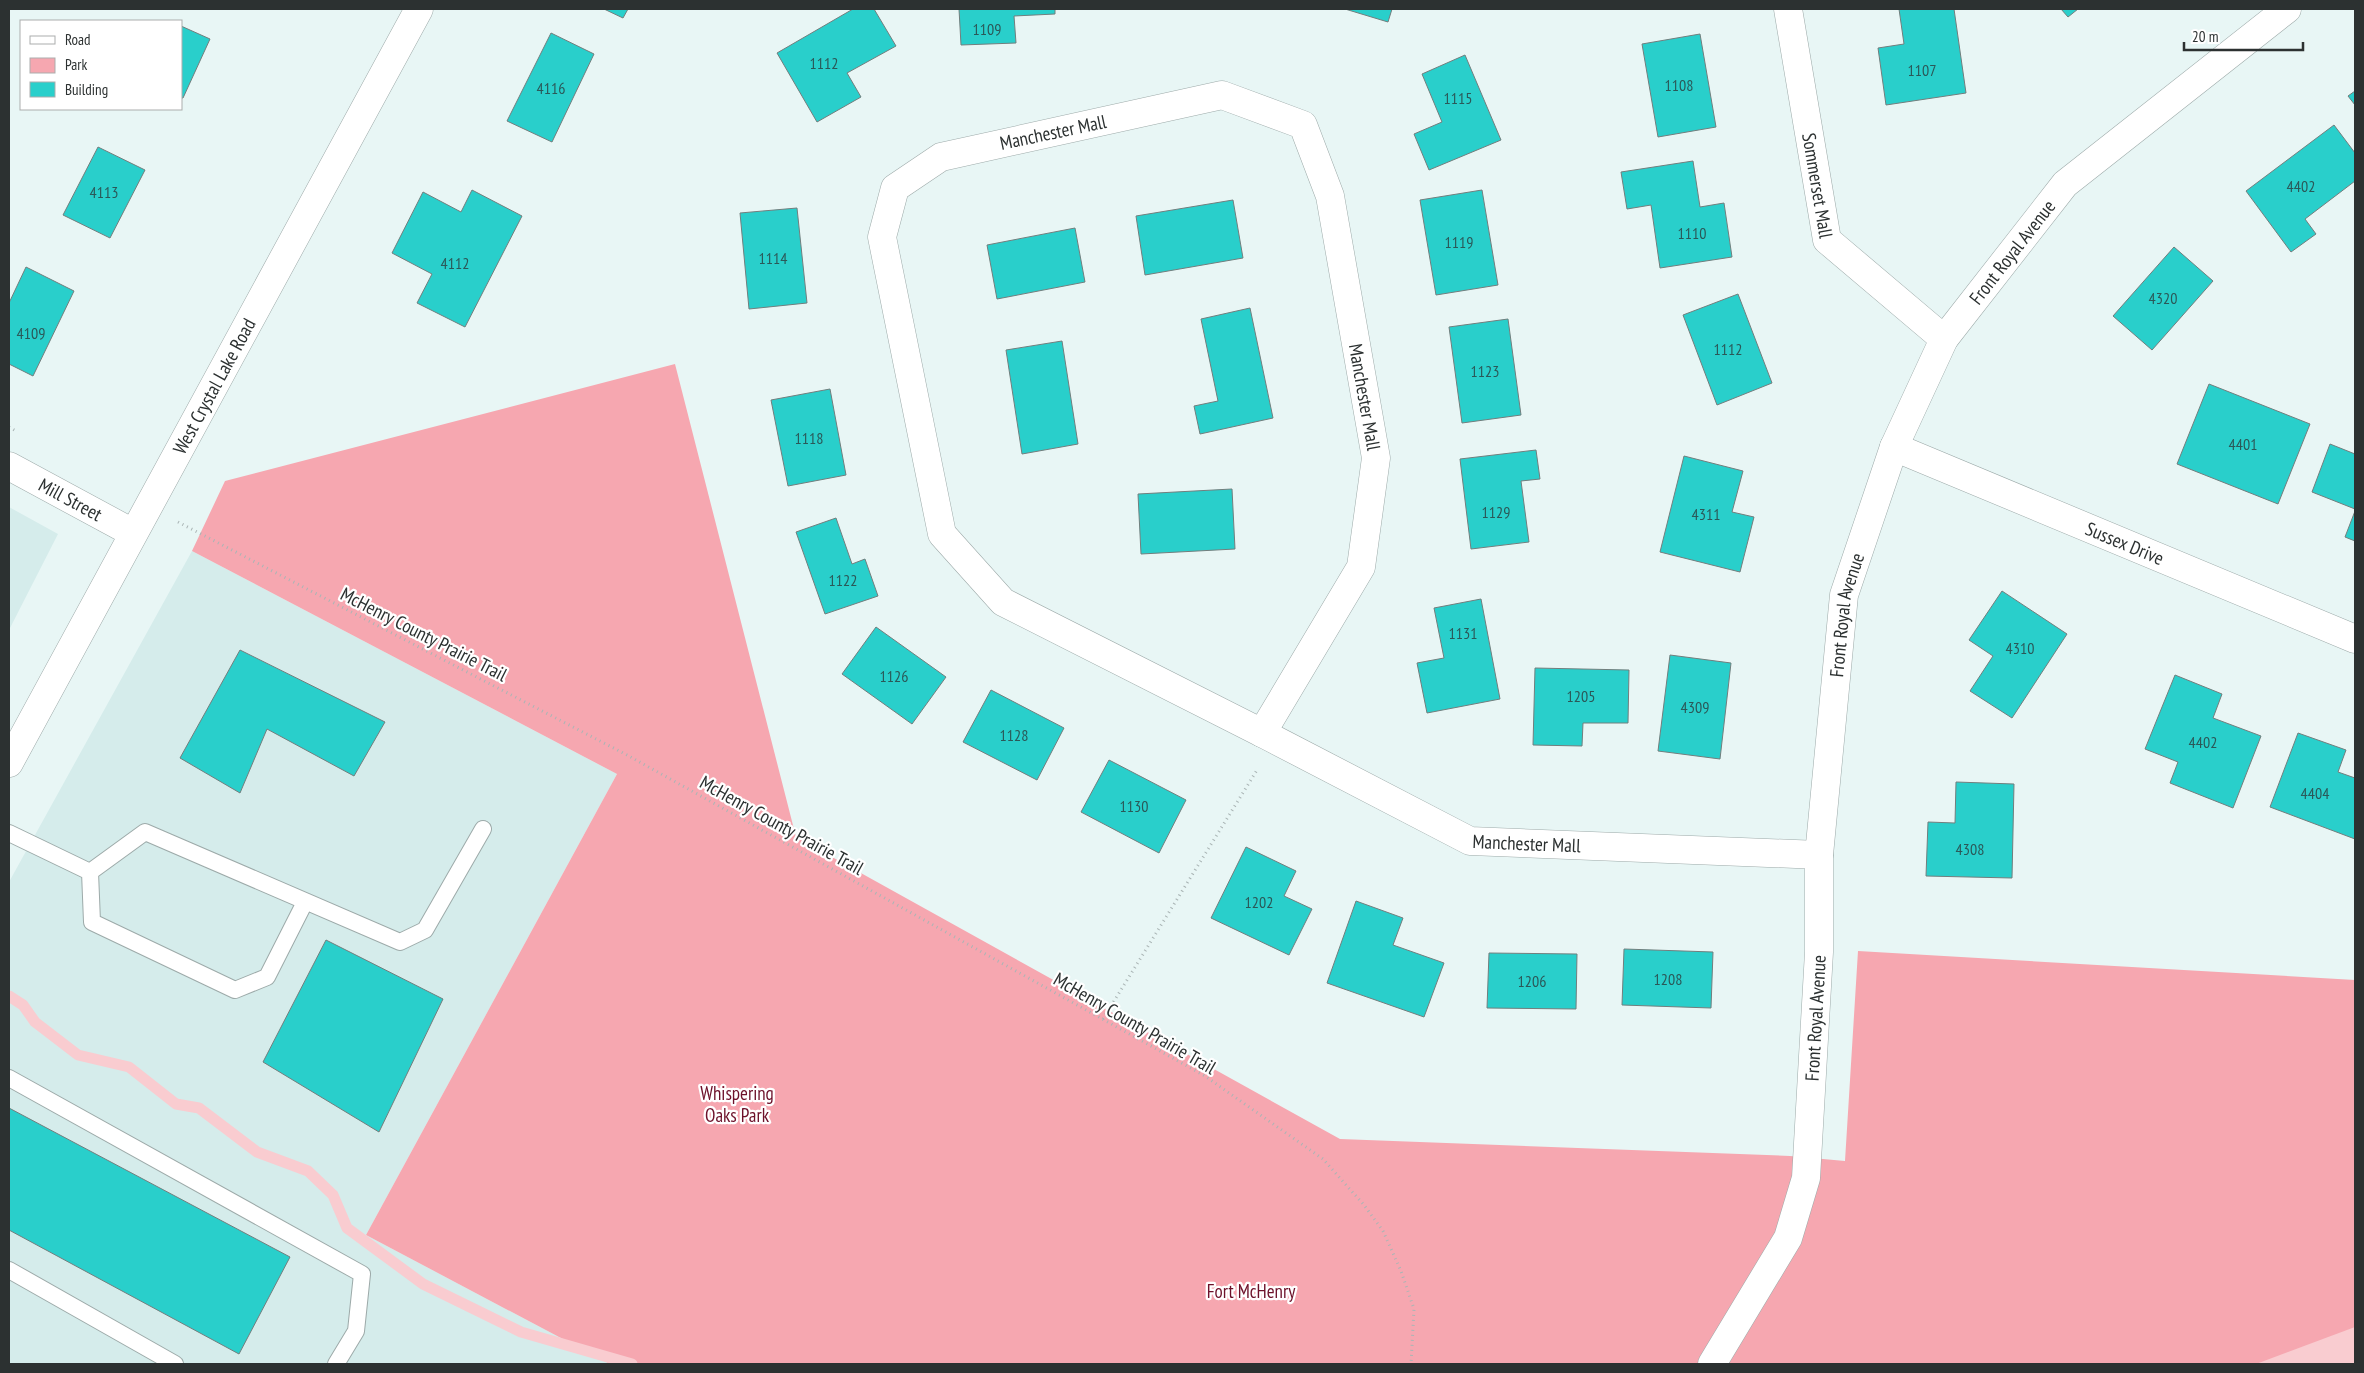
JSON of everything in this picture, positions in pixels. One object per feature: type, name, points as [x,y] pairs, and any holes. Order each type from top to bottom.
[{"type":"street","name":"West Crystal Lake Road","points":[[9,763],[132,533],[419,9]]},
{"type":"street","name":"Sommerset Mall","points":[[1788,9],[1827,240],[1944,339]]},
{"type":"street","name":"Front Royal Avenue","points":[[1712,1364],[1788,1238],[1806,1178],[1820,952],[1819,855],[1844,595],[1894,447],[1944,339],[2065,184],[2287,9]]},
{"type":"street","name":"Manchester Mall","points":[[1269,736],[1361,567],[1376,458],[1330,196],[1303,125],[1222,95],[941,157],[895,188],[882,237],[942,534],[1003,602],[1269,736],[1470,841],[1819,855]]},
{"type":"street","name":"Sussex Drive","points":[[1894,447],[2355,639]]},
{"type":"street","name":"Mill Street","points":[[9,466],[132,533]]},
{"type":"lane","points":[[90,872],[145,832],[400,942],[425,930],[483,829]]},
{"type":"lane","points":[[9,832],[90,872]]},
{"type":"lane","points":[[90,872],[92,922],[235,990],[267,977],[305,902]]},
{"type":"lane","points":[[9,1078],[362,1274],[356,1331],[336,1364]]},
{"type":"lane","points":[[9,1270],[175,1364]]},
{"type":"path","points":[[9,427],[17,432]]},
{"type":"path","name":"McHenry County Prairie Trail","points":[[147,506],[628,755],[1205,1076],[1323,1158],[1364,1205],[1383,1231],[1401,1271],[1414,1309],[1411,1364]]},
{"type":"path","points":[[1103,1019],[1269,736]]},
{"type":"shaded area","points":[[9,507],[58,534],[9,630]]},
{"type":"shaded area","points":[[192,551],[617,774],[366,1235],[610,1364],[9,1364],[9,882]]},
{"type":"shaded area","points":[[2355,1327],[2355,1364],[2256,1364]]},
{"type":"green space","name":"Whispering Oaks Park","points":[[675,364],[796,837],[1340,1139],[1790,1156],[1845,1161],[1858,951],[2355,980],[2355,1364],[610,1364],[366,1235],[617,774],[192,551],[225,481]]},
{"type":"building","points":[[604,9],[628,9],[623,18]]},
{"type":"building","points":[[853,9],[874,9],[896,46],[847,73],[861,97],[817,122],[777,53]]},
{"type":"building","points":[[959,9],[1055,9],[1055,14],[1014,16],[1016,43],[961,45]]},
{"type":"building","points":[[1345,9],[1392,9],[1388,22]]},
{"type":"building","points":[[1899,9],[1954,9],[1966,93],[1886,105],[1878,48],[1904,44]]},
{"type":"building","points":[[2061,9],[2078,9],[2068,17]]},
{"type":"building","points":[[182,26],[210,39],[182,98]]},
{"type":"building","points":[[551,33],[594,54],[552,142],[507,121]]},
{"type":"building","points":[[1700,34],[1716,127],[1658,137],[1642,44]]},
{"type":"building","points":[[1465,55],[1501,140],[1429,170],[1414,134],[1442,122],[1422,74]]},
{"type":"building","points":[[2355,91],[2355,105],[2348,96]]},
{"type":"building","points":[[2334,125],[2355,153],[2355,181],[2305,219],[2316,234],[2291,252],[2246,191]]},
{"type":"building","points":[[98,147],[145,170],[110,238],[63,215]]},
{"type":"building","points":[[1693,161],[1700,207],[1724,203],[1732,257],[1660,268],[1651,205],[1627,209],[1621,172]]},
{"type":"building","points":[[472,190],[522,216],[465,327],[417,303],[432,274],[392,253],[423,192],[461,212]]},
{"type":"building","points":[[1482,190],[1498,285],[1436,295],[1420,200]]},
{"type":"building","points":[[1233,200],[1243,258],[1145,275],[1136,216]]},
{"type":"building","points":[[797,208],[807,303],[749,309],[740,213]]},
{"type":"building","points":[[1075,228],[1085,282],[997,299],[987,245]]},
{"type":"building","points":[[2174,247],[2213,281],[2152,350],[2113,316]]},
{"type":"building","points":[[26,267],[74,291],[33,376],[9,364],[9,303]]},
{"type":"building","points":[[1738,294],[1772,383],[1717,405],[1683,315]]},
{"type":"building","points":[[1250,308],[1273,418],[1200,434],[1194,406],[1218,401],[1201,319]]},
{"type":"building","points":[[1508,319],[1521,415],[1462,423],[1449,327]]},
{"type":"building","points":[[1062,341],[1078,444],[1022,454],[1006,350]]},
{"type":"building","points":[[2209,384],[2310,424],[2278,504],[2177,464]]},
{"type":"building","points":[[830,389],[846,475],[788,486],[771,400]]},
{"type":"building","points":[[2330,444],[2355,454],[2355,509],[2312,492]]},
{"type":"building","points":[[1536,450],[1540,479],[1521,481],[1529,542],[1471,549],[1460,459]]},
{"type":"building","points":[[1684,456],[1743,471],[1732,512],[1754,517],[1740,572],[1660,552]]},
{"type":"building","points":[[1232,489],[1235,549],[1141,554],[1138,494]]},
{"type":"building","points":[[2355,511],[2355,541],[2345,537]]},
{"type":"building","points":[[836,518],[852,564],[865,559],[878,596],[825,614],[796,532]]},
{"type":"building","points":[[2002,591],[2067,634],[2012,718],[1970,691],[1993,656],[1969,640]]},
{"type":"building","points":[[1481,599],[1500,699],[1427,713],[1417,663],[1444,658],[1434,608]]},
{"type":"building","points":[[876,627],[946,677],[912,724],[842,674]]},
{"type":"building","points":[[240,650],[385,722],[354,776],[267,729],[240,793],[180,758]]},
{"type":"building","points":[[1670,655],[1731,663],[1720,759],[1658,751]]},
{"type":"building","points":[[1535,668],[1629,670],[1628,723],[1583,723],[1582,746],[1533,745]]},
{"type":"building","points":[[2175,675],[2222,694],[2213,718],[2261,736],[2233,808],[2170,783],[2178,762],[2145,749]]},
{"type":"building","points":[[991,690],[1064,728],[1037,780],[963,742]]},
{"type":"building","points":[[2298,733],[2346,750],[2338,772],[2355,778],[2355,839],[2270,807]]},
{"type":"building","points":[[1109,760],[1186,800],[1159,853],[1081,812]]},
{"type":"building","points":[[1956,782],[2014,784],[2012,878],[1926,876],[1928,822],[1955,823]]},
{"type":"building","points":[[1246,847],[1296,871],[1284,896],[1312,909],[1289,955],[1211,918]]},
{"type":"building","points":[[1356,901],[1403,918],[1393,945],[1444,963],[1424,1017],[1327,983]]},
{"type":"building","points":[[326,940],[443,999],[379,1132],[263,1062]]},
{"type":"building","points":[[1624,949],[1713,952],[1711,1008],[1622,1005]]},
{"type":"building","points":[[1489,953],[1577,954],[1576,1009],[1487,1008]]},
{"type":"building","points":[[9,1108],[290,1257],[239,1354],[9,1230]]},
{"type":"waterway","points":[[9,996],[23,1005],[35,1022],[78,1055],[129,1067],[176,1104],[199,1108],[257,1152],[308,1171],[333,1195],[347,1228],[423,1284],[521,1332],[632,1364]]},
{"type":"park label","name":"Fort McHenry","points":[[1251,1291]]}]
